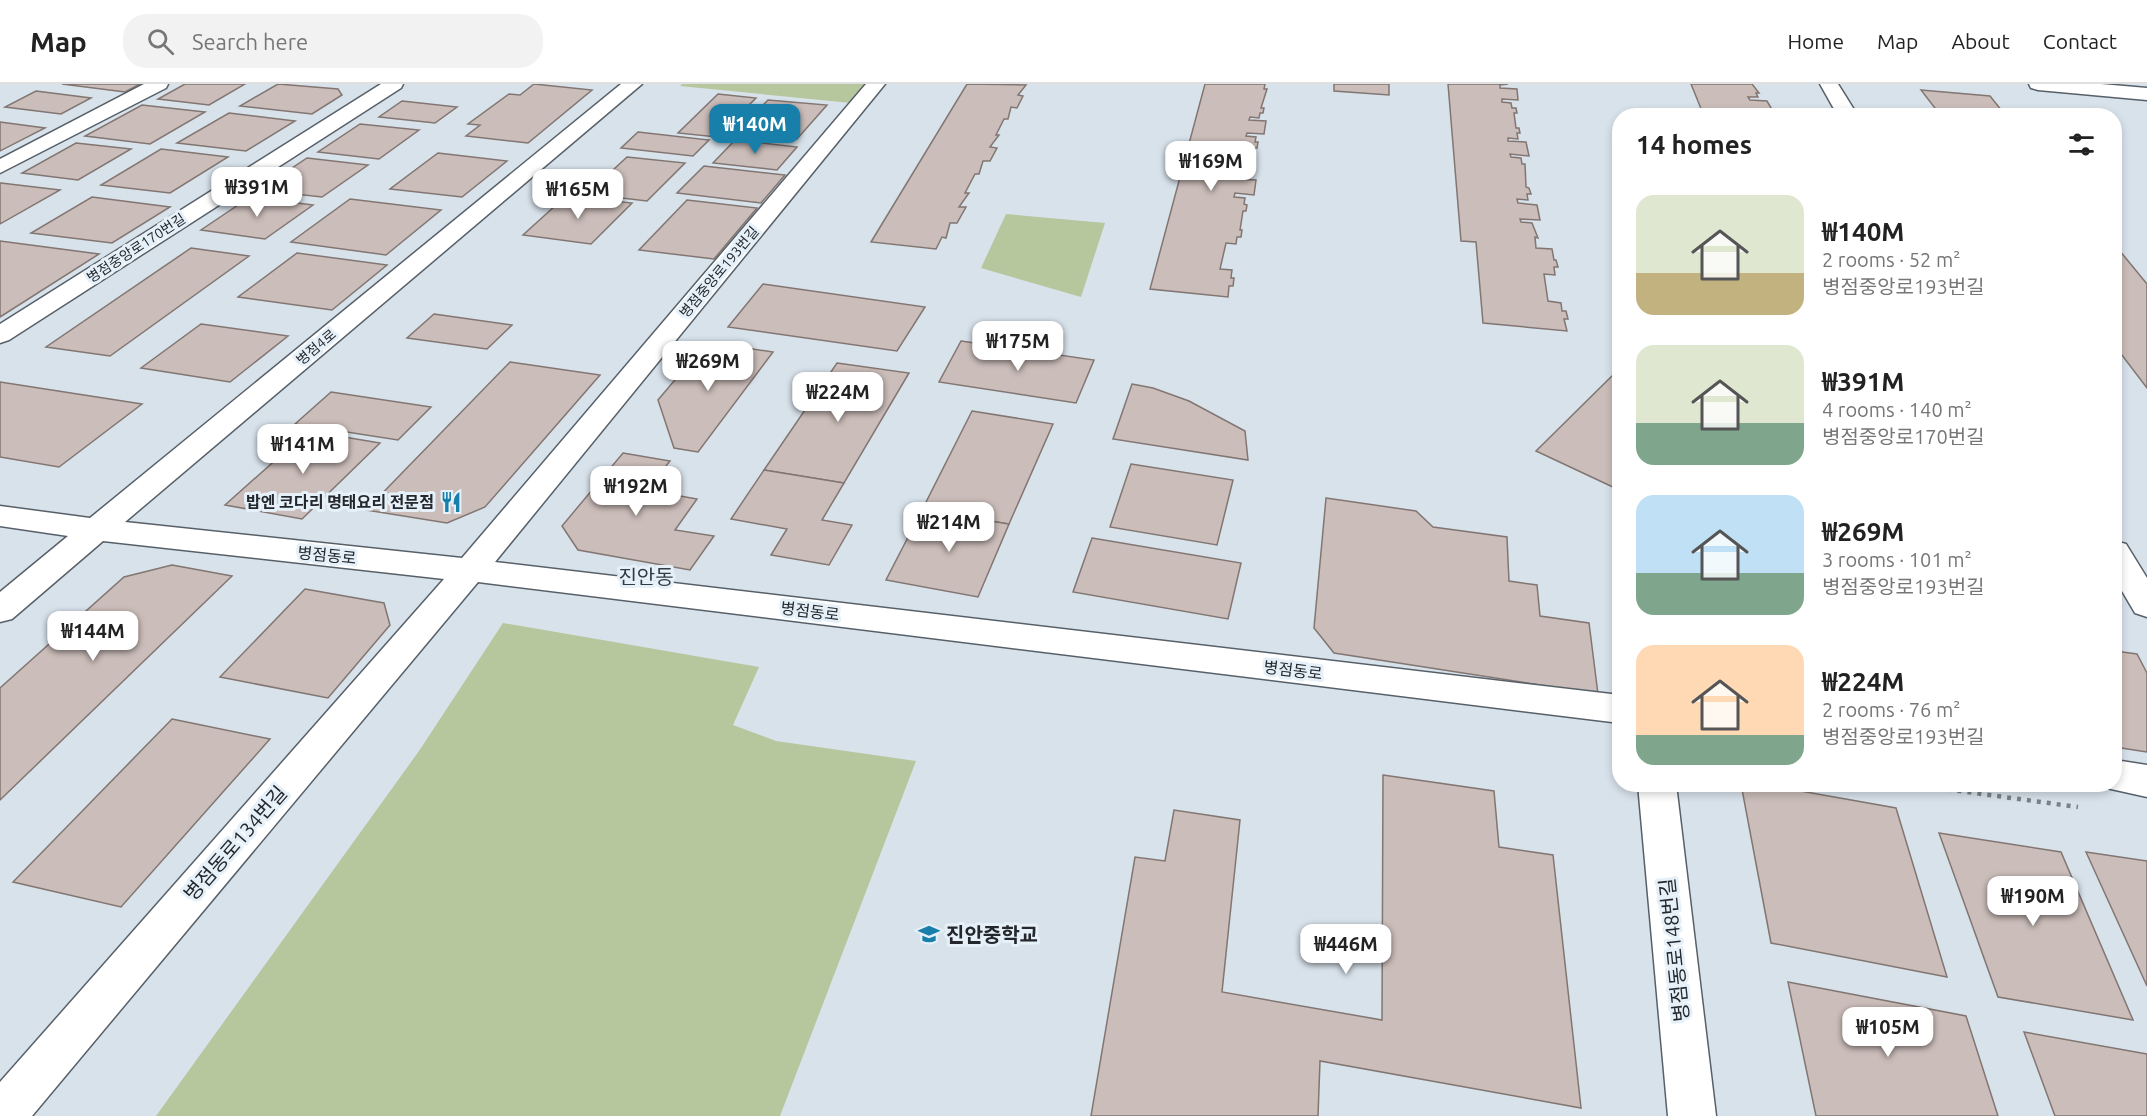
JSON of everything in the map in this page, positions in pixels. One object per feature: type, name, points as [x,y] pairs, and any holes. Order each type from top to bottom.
[{"type":"street","points":[[0,167],[159,84]]},
{"type":"street","name":"병점중앙로170번길","points":[[0,335],[393,84]]},
{"type":"street","name":"병점4로","points":[[0,610],[633,84]]},
{"type":"street","name":"병점중앙로193번길","points":[[469,570],[876,84]]},
{"type":"street","points":[[1829,84],[1843,108]]},
{"type":"street","points":[[2038,84],[2147,94]]},
{"type":"street","name":"병점동로","points":[[0,516],[97,530],[469,570],[1612,709]]},
{"type":"street","points":[[2122,563],[2147,604]]},
{"type":"street","name":"병점동로134번길","points":[[1,1116],[469,570]]},
{"type":"street","points":[[2122,777],[2147,781]]},
{"type":"street","name":"병점동로148번길","points":[[1658,792],[1692,1116]]},
{"type":"path","points":[[1966,792],[2090,809]]},
{"type":"green space","points":[[682,84],[867,84],[851,103],[680,86]]},
{"type":"green space","points":[[1006,214],[1105,223],[1081,297],[981,268]]},
{"type":"green space","points":[[503,623],[759,667],[733,725],[776,741],[916,761],[780,1116],[156,1116],[419,751]]},
{"type":"building","points":[[62,84],[140,84],[125,92]]},
{"type":"building","points":[[185,84],[245,84],[209,105],[158,99]]},
{"type":"building","points":[[278,84],[338,89],[342,95],[312,114],[240,106]]},
{"type":"building","points":[[534,84],[592,90],[528,143],[466,136],[480,125],[468,124],[509,94],[520,95]]},
{"type":"building","points":[[967,84],[1026,85],[1018,95],[1023,96],[1017,108],[1011,107],[1008,119],[1004,119],[996,135],[999,135],[990,147],[997,148],[990,161],[983,161],[979,174],[975,174],[965,193],[969,193],[959,207],[966,207],[957,223],[950,223],[946,238],[942,237],[936,249],[871,242]]},
{"type":"building","points":[[1205,84],[1265,84],[1264,89],[1267,89],[1261,108],[1264,108],[1263,113],[1260,113],[1259,118],[1250,117],[1249,120],[1266,121],[1264,134],[1247,133],[1246,136],[1256,137],[1255,142],[1258,142],[1255,148],[1253,170],[1250,170],[1248,176],[1239,175],[1238,179],[1256,180],[1254,195],[1235,193],[1234,197],[1245,198],[1244,204],[1247,205],[1246,211],[1243,211],[1241,237],[1237,237],[1236,244],[1226,243],[1220,269],[1232,270],[1233,286],[1229,286],[1228,297],[1150,289]]},
{"type":"building","points":[[1334,84],[1389,84],[1389,95],[1334,91]]},
{"type":"building","points":[[1448,84],[1508,84],[1500,85],[1500,88],[1517,89],[1518,100],[1502,99],[1502,102],[1511,103],[1517,113],[1514,113],[1516,128],[1519,128],[1520,133],[1517,133],[1518,139],[1508,138],[1508,141],[1526,142],[1529,156],[1510,154],[1511,157],[1521,158],[1522,164],[1525,164],[1526,187],[1529,188],[1531,194],[1527,194],[1528,200],[1517,199],[1518,203],[1537,205],[1540,220],[1520,219],[1521,222],[1532,223],[1538,238],[1535,237],[1536,248],[1552,249],[1558,267],[1554,267],[1555,275],[1544,274],[1548,301],[1561,303],[1562,311],[1566,311],[1568,319],[1564,319],[1567,331],[1483,323],[1476,242],[1461,241]]},
{"type":"building","points":[[1691,84],[1752,84],[1759,93],[1756,93],[1758,97],[1748,97],[1750,100],[1767,101],[1771,108],[1701,108]]},
{"type":"building","points":[[1921,90],[1990,96],[2000,108],[1935,108]]},
{"type":"building","points":[[36,91],[91,98],[61,114],[5,107]]},
{"type":"building","points":[[718,94],[756,98],[717,137],[678,133]]},
{"type":"building","points":[[768,100],[827,105],[797,139],[736,132]]},
{"type":"building","points":[[402,101],[457,107],[435,123],[379,117]]},
{"type":"building","points":[[142,105],[205,112],[150,144],[85,136]]},
{"type":"building","points":[[229,113],[295,121],[246,151],[177,143]]},
{"type":"building","points":[[0,122],[45,128],[0,151]]},
{"type":"building","points":[[360,124],[419,130],[379,159],[318,152]]},
{"type":"building","points":[[638,132],[709,140],[693,156],[621,148]]},
{"type":"building","points":[[735,140],[797,147],[777,170],[713,163]]},
{"type":"building","points":[[76,143],[131,149],[78,180],[22,173]]},
{"type":"building","points":[[161,149],[228,157],[170,193],[101,185]]},
{"type":"building","points":[[438,153],[507,161],[462,197],[390,189]]},
{"type":"building","points":[[627,157],[685,163],[647,201],[587,194]]},
{"type":"building","points":[[307,158],[368,165],[322,197],[259,190]]},
{"type":"building","points":[[704,166],[785,175],[761,203],[677,193]]},
{"type":"building","points":[[1,183],[60,190],[0,224]]},
{"type":"building","points":[[566,196],[632,203],[591,244],[523,235]]},
{"type":"building","points":[[92,197],[170,207],[112,243],[31,233]]},
{"type":"building","points":[[250,197],[313,205],[265,239],[201,230]]},
{"type":"building","points":[[350,199],[441,210],[386,255],[291,242]]},
{"type":"building","points":[[687,200],[757,208],[714,259],[639,250]]},
{"type":"building","points":[[0,241],[99,254],[0,317]]},
{"type":"building","points":[[191,248],[249,256],[110,356],[46,347]]},
{"type":"building","points":[[297,253],[387,265],[332,310],[238,297]]},
{"type":"building","points":[[2122,254],[2147,284],[2147,388],[2122,355]]},
{"type":"building","points":[[763,284],[925,307],[897,351],[728,327]]},
{"type":"building","points":[[434,314],[512,325],[487,349],[407,338]]},
{"type":"building","points":[[201,324],[288,336],[230,382],[141,368]]},
{"type":"building","points":[[961,341],[1094,360],[1076,403],[939,382]]},
{"type":"building","points":[[707,342],[773,352],[698,452],[674,448],[658,400]]},
{"type":"building","points":[[510,362],[600,375],[485,507],[447,523],[366,510]]},
{"type":"building","points":[[837,363],[909,373],[844,483],[764,470]]},
{"type":"building","points":[[1612,376],[1612,487],[1536,451]]},
{"type":"building","points":[[0,382],[142,404],[59,467],[0,457]]},
{"type":"building","points":[[1132,384],[1153,388],[1189,401],[1245,431],[1248,460],[1113,439]]},
{"type":"building","points":[[331,392],[431,407],[398,440],[295,424]]},
{"type":"building","points":[[972,411],[1053,424],[1009,524],[922,510]]},
{"type":"building","points":[[308,431],[380,443],[302,519],[225,505]]},
{"type":"building","points":[[623,453],[670,461],[654,481],[677,485],[669,494],[697,499],[675,530],[714,536],[690,570],[578,550],[562,526]]},
{"type":"building","points":[[1131,464],[1233,480],[1217,545],[1110,527]]},
{"type":"building","points":[[764,470],[844,483],[822,520],[852,525],[829,565],[771,555],[787,529],[731,519]]},
{"type":"building","points":[[1326,498],[1416,511],[1433,527],[1507,537],[1509,581],[1537,585],[1540,616],[1589,623],[1598,694],[1334,653],[1314,628]]},
{"type":"building","points":[[922,510],[1009,524],[978,597],[886,580]]},
{"type":"building","points":[[1092,538],[1241,563],[1228,619],[1073,592]]},
{"type":"building","points":[[172,565],[232,576],[0,800],[0,688],[124,577]]},
{"type":"building","points":[[305,589],[384,603],[390,625],[328,698],[220,677]]},
{"type":"building","points":[[2122,652],[2137,654],[2147,673],[2147,752],[2122,748]]},
{"type":"building","points":[[172,719],[270,739],[121,907],[13,882]]},
{"type":"building","points":[[1383,775],[1494,791],[1499,847],[1553,855],[1581,1108],[1320,1061],[1318,1116],[1091,1116],[1135,857],[1165,861],[1174,810],[1240,820],[1222,992],[1382,1020]]},
{"type":"building","points":[[1743,792],[1806,792],[1896,808],[1947,977],[1771,943]]},
{"type":"building","points":[[1939,833],[2061,852],[2133,1020],[1998,997]]},
{"type":"building","points":[[2086,852],[2147,861],[2147,986]]},
{"type":"building","points":[[1788,982],[1966,1016],[1998,1116],[1816,1116]]},
{"type":"building","points":[[2024,1032],[2147,1054],[2147,1116],[2055,1116]]},
{"type":"place","name":"밥엔 코다리 명태요리 전문점","points":[[451,502]]},
{"type":"place","name":"진안중학교","points":[[929,934]]},
{"type":"district","name":"진안동","points":[[646,576]]}]
